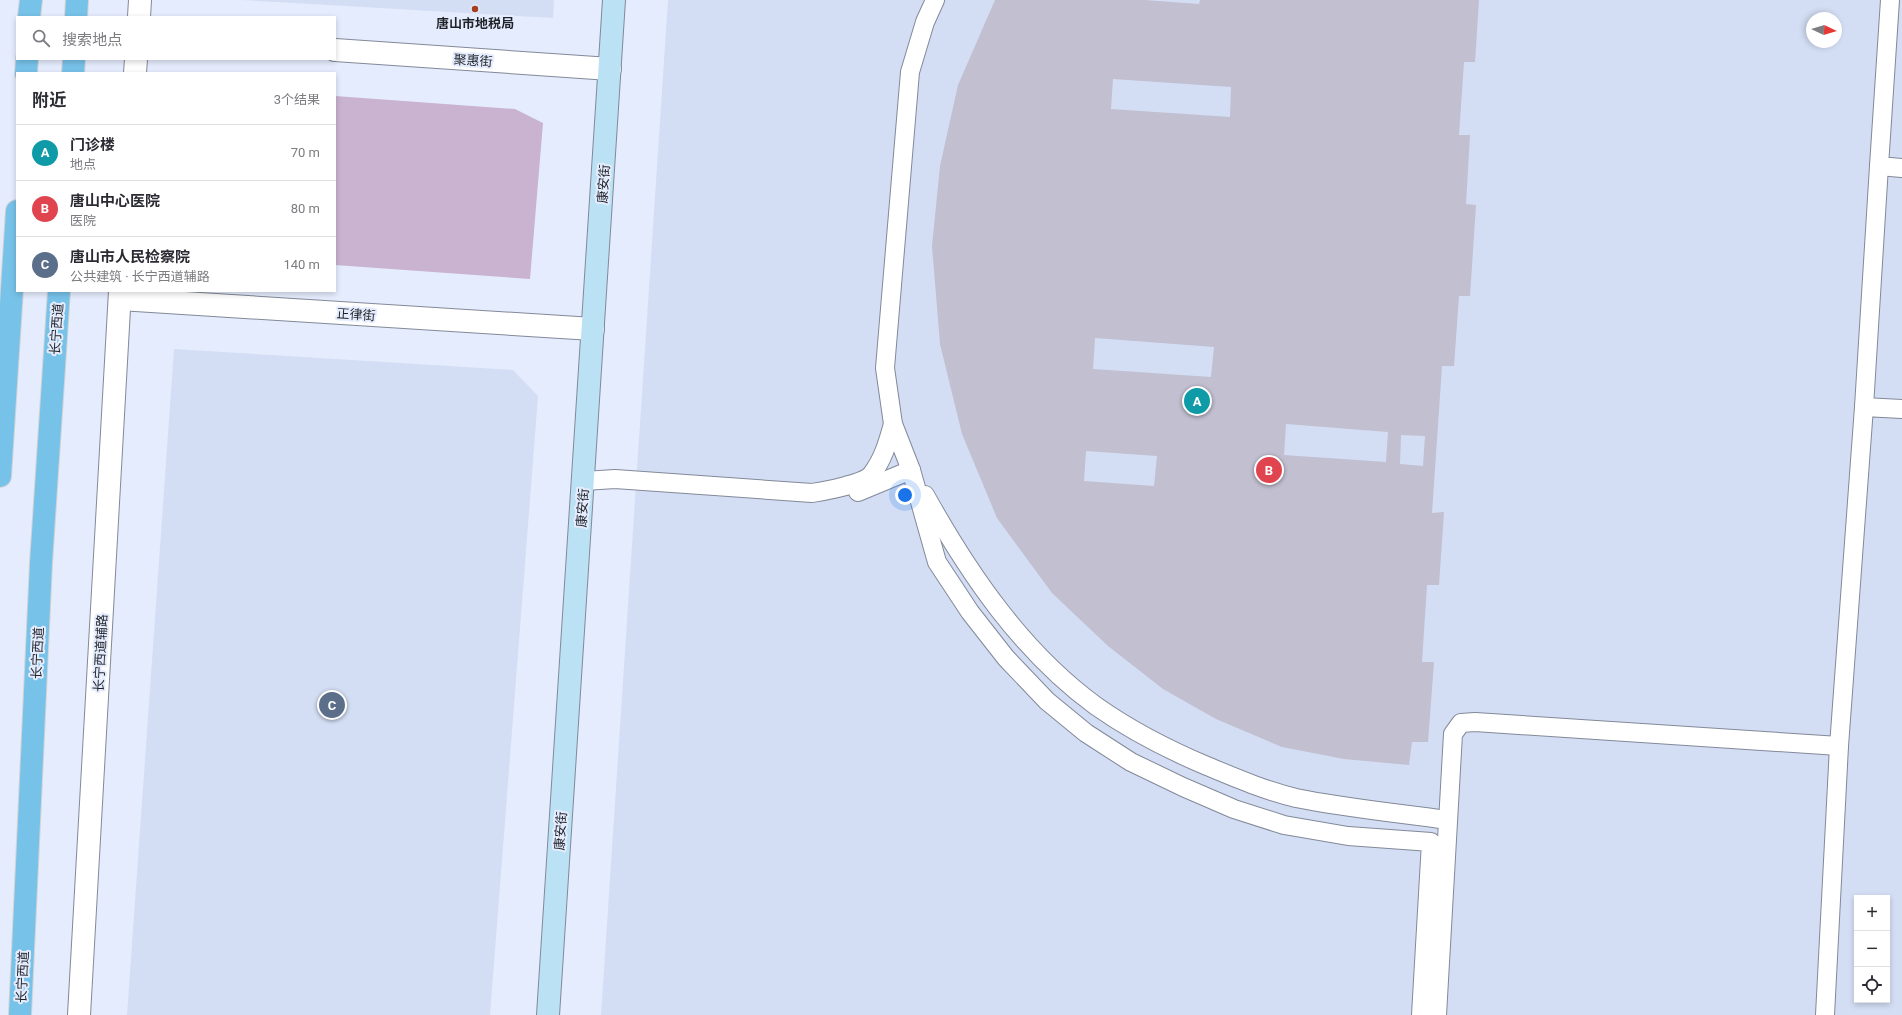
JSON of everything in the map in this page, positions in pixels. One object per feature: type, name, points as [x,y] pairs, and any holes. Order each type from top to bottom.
[{"type":"main road","points":[[29,16],[30,0]]},
{"type":"main road","points":[[76,16],[77,0]]},
{"type":"main road","points":[[26,72],[27,60]]},
{"type":"main road","points":[[73,72],[74,60]]},
{"type":"main road","points":[[0,476],[16,227]]},
{"type":"main road","name":"长宁西道","points":[[20,1015],[41,563],[59,292]]},
{"type":"street","points":[[139,16],[140,0]]},
{"type":"street","name":"康安街","points":[[548,1015],[584,481],[614,0]]},
{"type":"street","name":"聚惠街","points":[[336,50],[610,69]]},
{"type":"street","points":[[135,72],[136,60]]},
{"type":"street","name":"正律街","points":[[120,295],[593,329]]},
{"type":"street","name":"长宁西道辅路","points":[[79,1015],[120,295]]},
{"type":"lane","points":[[921,0],[925,22]]},
{"type":"lane","points":[[935,0],[925,22],[910,72],[885,368],[893,424],[911,470],[937,562],[970,612],[1006,658],[1047,701],[1086,733],[1131,762],[1183,787],[1241,811],[1284,825],[1348,836],[1431,842],[1421,1015]]},
{"type":"lane","points":[[1825,1015],[1839,746],[1864,407],[1890,0]]},
{"type":"lane","points":[[1880,166],[1902,168]]},
{"type":"lane","points":[[1864,407],[1902,409]]},
{"type":"lane","points":[[584,481],[615,479],[812,493],[833,490],[870,476],[886,451],[893,424]]},
{"type":"lane","points":[[584,481],[612,491],[813,505],[834,502],[911,470]]},
{"type":"lane","points":[[911,470],[947,534],[980,585],[1016,630],[1058,673],[1096,706],[1142,734],[1194,760],[1244,782],[1295,798],[1447,820]]},
{"type":"lane","points":[[1436,1015],[1453,734],[1462,723],[1475,722],[1839,746]]},
{"type":"shaded area","name":"唐山市地税局","points":[[241,0],[554,0],[553,18]]},
{"type":"shaded area","points":[[668,0],[1902,0],[1902,1015],[601,1015]]},
{"type":"shaded area","points":[[336,96],[515,109],[543,123],[530,279],[336,265]]},
{"type":"shaded area","points":[[174,349],[513,370],[538,396],[490,1015],[127,1015]]},
{"type":"building","points":[[995,0],[1145,0],[1199,4],[1200,0],[1479,0],[1475,62],[1464,62],[1459,135],[1470,135],[1466,204],[1476,205],[1470,296],[1459,296],[1454,366],[1442,366],[1432,513],[1444,512],[1439,585],[1427,585],[1422,662],[1434,662],[1428,742],[1412,742],[1409,765],[1344,759],[1282,747],[1216,719],[1163,689],[1108,646],[1052,593],[997,518],[962,434],[940,344],[932,246],[940,166],[958,85]],"holes":[[[1113,79],[1231,87],[1230,117],[1111,109]],[[1095,338],[1214,347],[1211,377],[1093,369]],[[1286,424],[1388,432],[1386,462],[1284,455]],[[1401,435],[1425,436],[1423,466],[1400,464]],[[1086,451],[1157,456],[1154,486],[1084,481]]]},
{"type":"place","name":"唐山市地税局","points":[[475,9]]},
{"type":"place","name":"门诊楼","points":[[1197,401]]},
{"type":"place","name":"唐山中心医院","points":[[1269,470]]},
{"type":"place","name":"唐山市人民检察院","points":[[332,705]]}]
